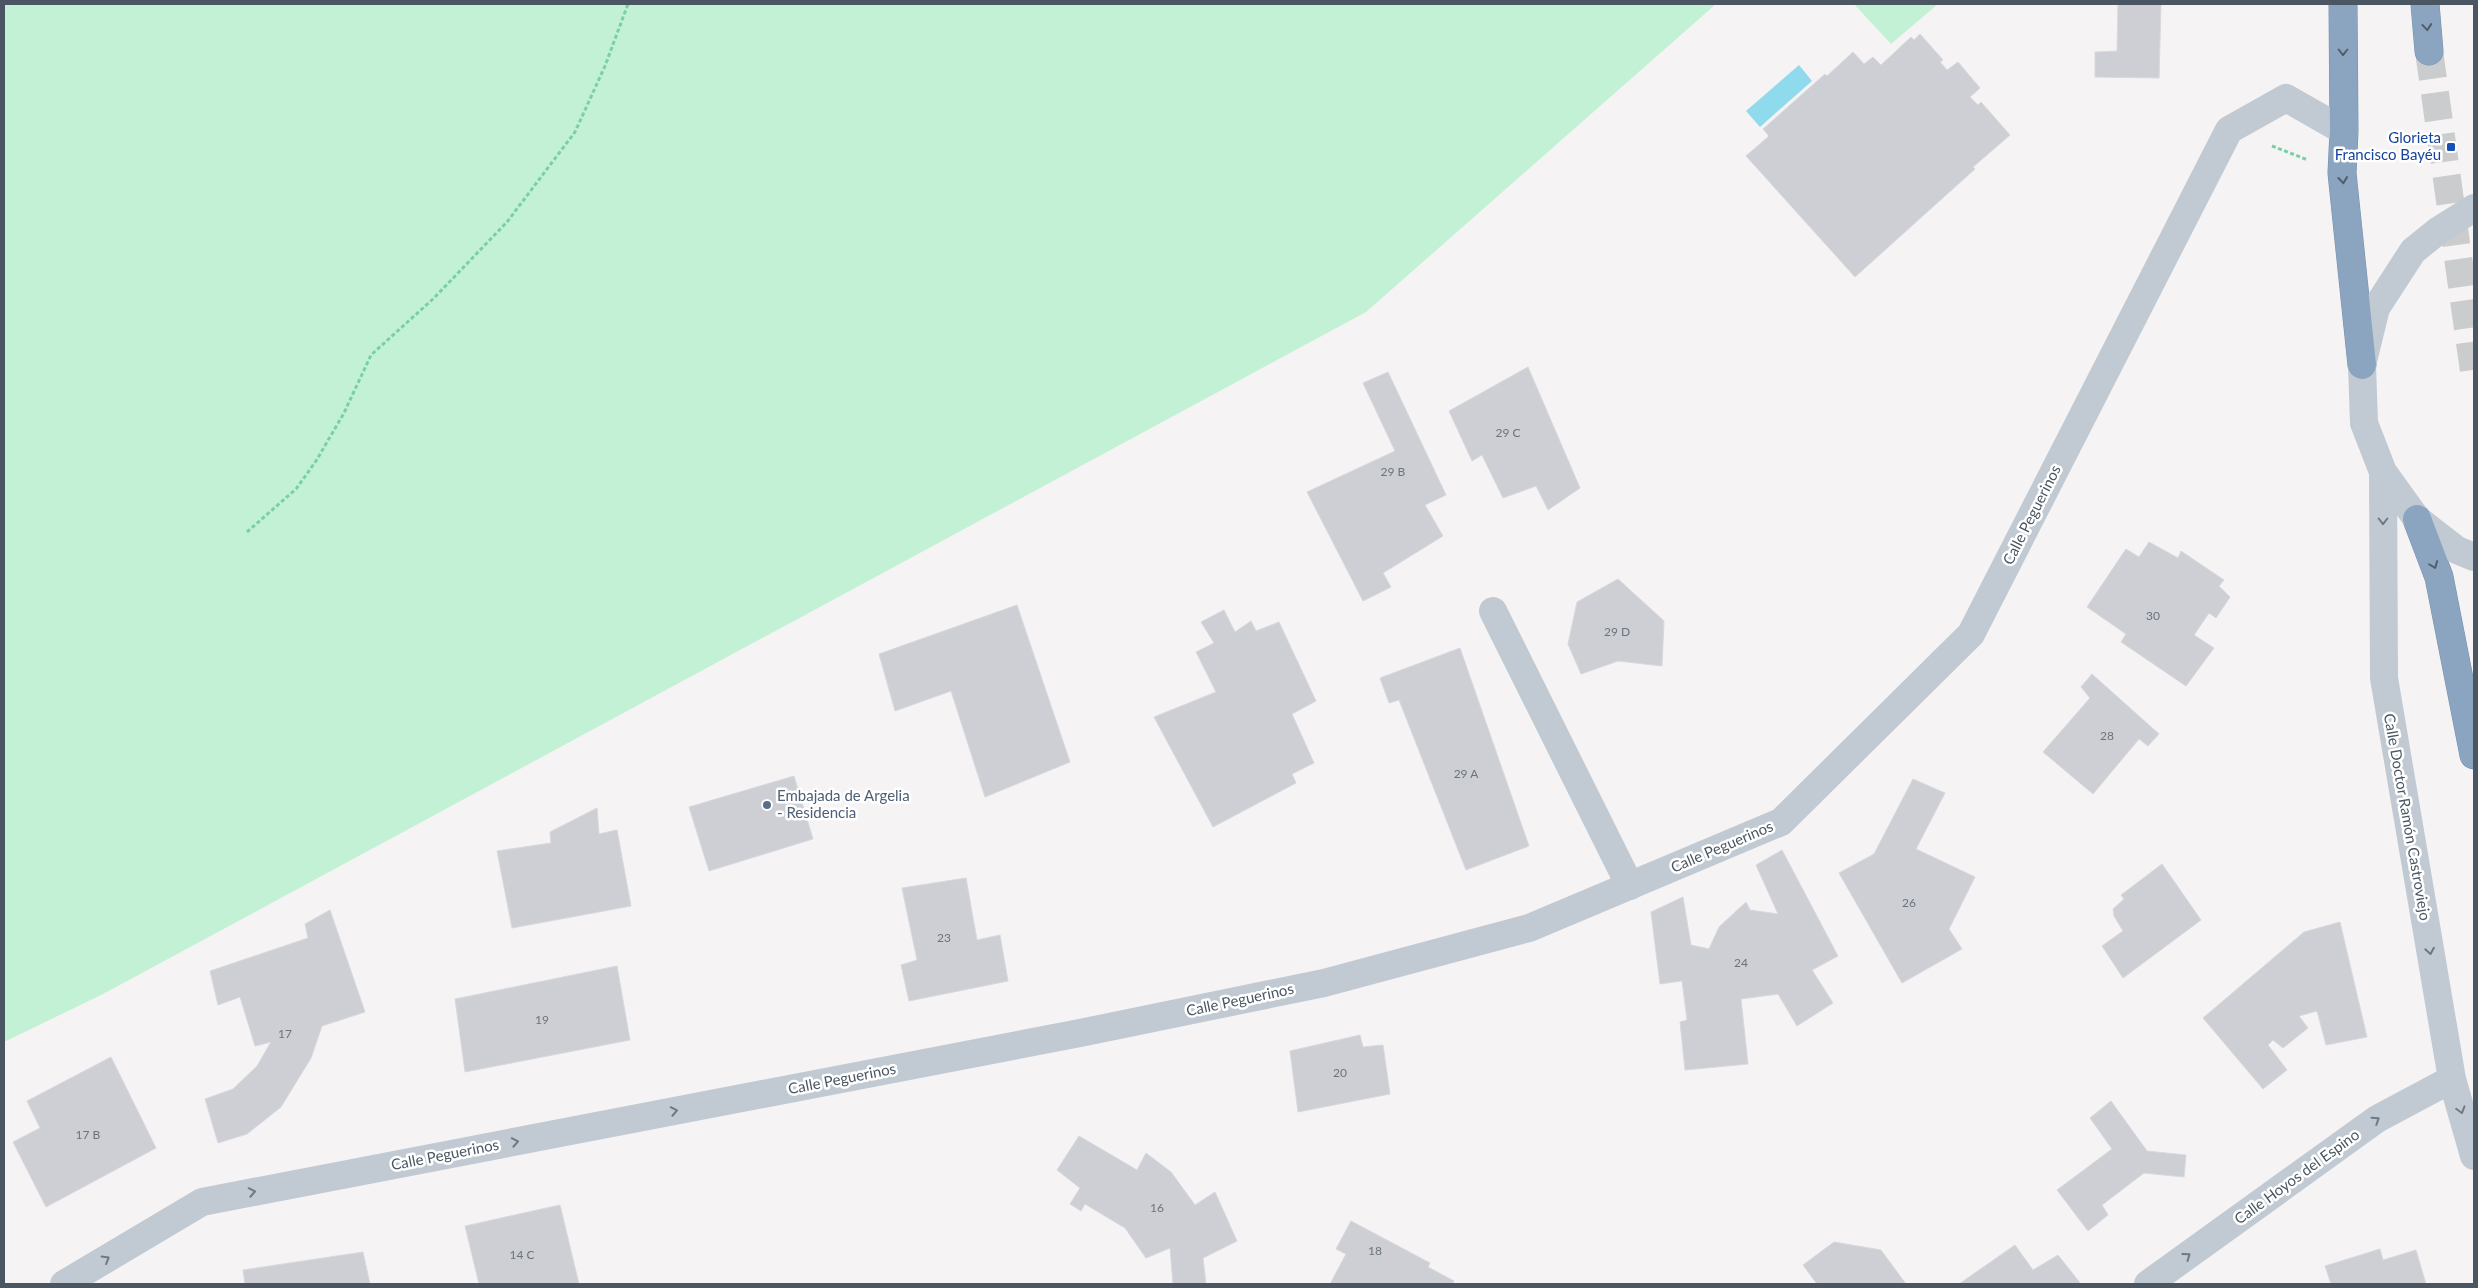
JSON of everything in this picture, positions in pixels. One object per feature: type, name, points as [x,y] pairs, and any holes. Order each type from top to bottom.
[{"type":"highway","points":[[2343,4],[2344,131],[2342,173],[2362,365]]},
{"type":"highway","points":[[2425,4],[2429,51]]},
{"type":"highway","points":[[2417,519],[2439,577],[2474,755]]},
{"type":"street","points":[[2229,130],[2286,98],[2344,131]]},
{"type":"street","name":"Calle Peguerinos","points":[[64,1284],[202,1202],[1080,1033],[1324,983],[1530,928],[1782,822],[1971,634],[2229,130]]},
{"type":"street","points":[[2474,208],[2439,230],[2413,251],[2376,308],[2362,365],[2364,423],[2383,472],[2417,519],[2457,550],[2474,557]]},
{"type":"street","name":"Calle Doctor Ramón Castroviejo","points":[[2383,472],[2384,678],[2452,1079],[2474,1156]]},
{"type":"street","points":[[1493,611],[1630,886]]},
{"type":"street","name":"Calle Hoyos del Espino","points":[[2148,1284],[2377,1119],[2452,1079]]},
{"type":"path","points":[[247,532],[296,489],[316,461],[344,413],[371,355],[433,299],[507,222],[575,132],[605,66],[628,4]]},
{"type":"path","points":[[2229,130],[2342,173]]},
{"type":"green space","points":[[4,4],[1716,4],[1366,312],[103,994],[4,1042]]},
{"type":"green space","points":[[1854,4],[1938,4],[1891,44]]},
{"type":"water","points":[[1799,65],[1812,81],[1760,127],[1746,111]]},
{"type":"building","points":[[2118,4],[2161,4],[2159,78],[2095,77],[2095,52],[2117,51]]},
{"type":"building","points":[[1920,34],[1943,60],[1940,62],[1947,70],[1958,62],[1980,88],[1970,97],[1978,105],[1981,102],[2010,135],[1855,277],[1746,156],[1769,136],[1763,129],[1853,52],[1864,64],[1873,57],[1881,65],[1911,37],[1914,40]]},
{"type":"building","points":[[1528,367],[1580,488],[1548,510],[1536,486],[1503,498],[1482,455],[1472,461],[1449,411]]},
{"type":"building","points":[[1388,372],[1446,495],[1425,505],[1443,536],[1383,573],[1391,587],[1363,601],[1307,492],[1395,451],[1363,383]]},
{"type":"building","points":[[2149,542],[2178,558],[2181,551],[2224,580],[2219,586],[2230,597],[2216,618],[2209,613],[2194,635],[2214,648],[2186,686],[2121,642],[2126,634],[2087,607],[2126,549],[2139,557]]},
{"type":"building","points":[[1618,579],[1664,621],[1662,666],[1618,661],[1581,674],[1568,644],[1577,602]]},
{"type":"building","points":[[1017,605],[1070,762],[985,797],[951,691],[895,711],[879,654]]},
{"type":"building","points":[[1224,610],[1235,632],[1251,621],[1256,631],[1279,622],[1316,701],[1292,714],[1314,763],[1292,774],[1296,783],[1213,827],[1154,717],[1216,692],[1196,652],[1214,643],[1201,622]]},
{"type":"building","points":[[1460,648],[1529,846],[1466,870],[1399,700],[1389,703],[1380,678]]},
{"type":"building","points":[[2092,674],[2159,734],[2148,746],[2139,739],[2093,794],[2043,752],[2090,698],[2081,687]]},
{"type":"building","points":[[794,776],[813,839],[709,871],[689,807]]},
{"type":"building","points":[[1913,779],[1945,793],[1916,849],[1975,877],[1949,929],[1962,949],[1902,983],[1839,873],[1874,854]]},
{"type":"building","points":[[597,808],[599,834],[617,830],[631,906],[512,928],[497,851],[551,843],[550,832]]},
{"type":"building","points":[[1782,850],[1838,956],[1812,970],[1833,1003],[1797,1026],[1778,994],[1741,999],[1748,1064],[1685,1070],[1680,1022],[1687,1020],[1682,981],[1660,984],[1651,912],[1683,897],[1691,945],[1709,949],[1719,927],[1746,902],[1750,910],[1778,914],[1756,865]]},
{"type":"building","points":[[2162,864],[2201,920],[2123,978],[2102,946],[2123,931],[2114,916],[2113,909],[2124,899],[2121,895]]},
{"type":"building","points":[[966,878],[977,940],[1000,935],[1008,981],[909,1001],[901,965],[917,960],[902,888]]},
{"type":"building","points":[[330,910],[365,1012],[322,1026],[311,1058],[281,1107],[247,1134],[218,1143],[205,1099],[233,1089],[257,1066],[271,1042],[255,1046],[240,997],[218,1005],[210,971],[308,938],[305,924]]},
{"type":"building","points":[[2340,922],[2367,1037],[2326,1045],[2317,1011],[2299,1016],[2308,1028],[2283,1048],[2273,1040],[2268,1045],[2287,1070],[2263,1089],[2203,1018],[2304,932]]},
{"type":"building","points":[[617,966],[630,1040],[465,1072],[455,999]]},
{"type":"building","points":[[1360,1035],[1363,1047],[1383,1045],[1390,1094],[1298,1112],[1290,1051]]},
{"type":"building","points":[[111,1057],[156,1148],[46,1207],[13,1142],[40,1128],[27,1101]]},
{"type":"building","points":[[2111,1101],[2147,1151],[2186,1155],[2184,1177],[2144,1173],[2102,1205],[2108,1215],[2088,1231],[2057,1190],[2112,1149],[2090,1118]]},
{"type":"building","points":[[1079,1136],[1137,1170],[1146,1153],[1171,1172],[1195,1205],[1215,1192],[1237,1241],[1203,1258],[1206,1284],[1173,1284],[1170,1248],[1146,1258],[1125,1228],[1085,1204],[1081,1211],[1070,1204],[1080,1188],[1057,1170]]},
{"type":"building","points":[[560,1205],[579,1284],[479,1284],[465,1226]]},
{"type":"building","points":[[1351,1221],[1430,1263],[1428,1267],[1454,1281],[1452,1284],[1330,1284],[1346,1254],[1336,1249]]},
{"type":"building","points":[[1834,1242],[1881,1250],[1906,1284],[1817,1284],[1803,1265]]},
{"type":"building","points":[[2015,1245],[2033,1270],[2058,1255],[2081,1284],[1959,1284]]},
{"type":"building","points":[[2380,1249],[2383,1260],[2416,1250],[2426,1284],[2331,1284],[2325,1266]]},
{"type":"building","points":[[363,1252],[370,1284],[245,1284],[243,1270]]},
{"type":"tunnel","points":[[2429,51],[2474,371]]},
{"type":"place","name":"Glorieta Francisco Bayéu","points":[[2451,147]]},
{"type":"place","name":"Embajada de Argelia - Residencia","points":[[767,805]]}]
